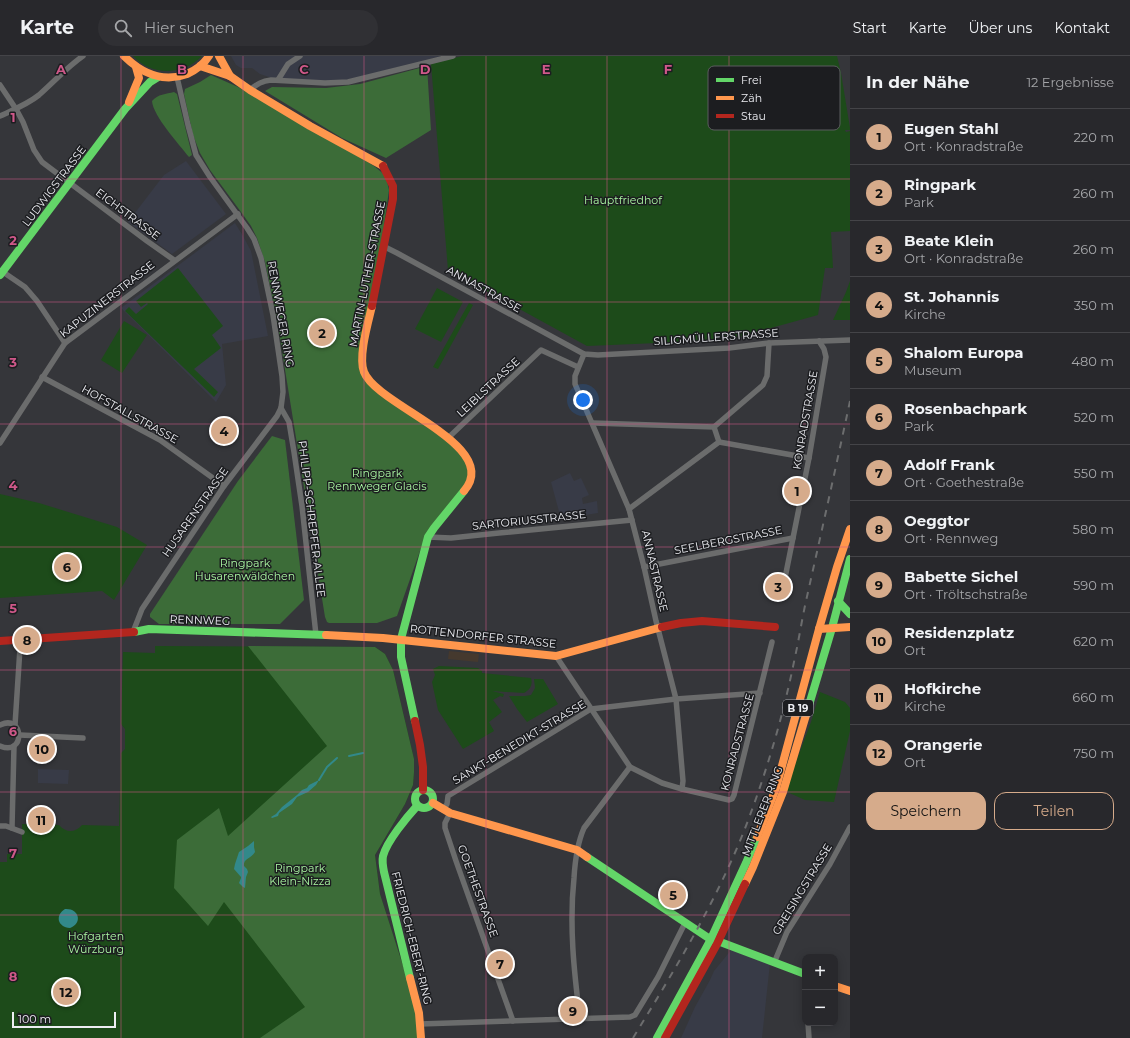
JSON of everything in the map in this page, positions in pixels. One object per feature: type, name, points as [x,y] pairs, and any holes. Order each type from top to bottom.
[{"type":"main road","points":[[124,56],[145,73],[164,78],[177,77],[188,73],[200,66],[209,56]]},
{"type":"main road","name":"MARTIN-LUTHER-STRASSE","points":[[219,56],[230,76]]},
{"type":"main road","name":"MARTIN-LUTHER-STRASSE","points":[[200,66],[230,76],[250,90],[336,141],[382,165],[393,186],[393,199],[363,350],[362,363],[364,374],[375,387],[458,446],[468,458],[472,468],[471,482],[428,537],[401,639]]},
{"type":"main road","name":"LUDWIGSTRASSE","points":[[125,110],[139,78],[136,67]]},
{"type":"main road","name":"LUDWIGSTRASSE","points":[[1,273],[125,110],[150,82],[158,77]]},
{"type":"main road","name":"B 19","points":[[819,629],[850,529]]},
{"type":"main road","name":"B 19","points":[[832,628],[850,559]]},
{"type":"main road","points":[[838,602],[850,614]]},
{"type":"main road","name":"ROTTENDORFER STRASSE","points":[[401,639],[556,656],[681,623],[702,621],[775,627]]},
{"type":"main road","points":[[819,629],[850,627]]},
{"type":"main road","name":"MITTLERER RING","points":[[721,927],[752,867],[783,792],[832,628]]},
{"type":"main road","name":"RENNWEG","points":[[0,641],[133,632],[149,629],[316,634],[401,639]]},
{"type":"main road","name":"MITTLERER RING","points":[[721,927],[776,788],[819,629]]},
{"type":"main road","name":"FRIEDRICH-EBERT-RING","points":[[401,639],[402,657],[420,745],[423,767],[423,790],[416,796],[415,802],[418,806],[412,811],[383,856],[384,872],[419,1013],[421,1038]]},
{"type":"main road","points":[[418,806],[422,809],[429,808],[434,800],[430,792],[423,790]]},
{"type":"main road","points":[[433,803],[446,811],[577,850],[685,924],[707,937],[802,974]]},
{"type":"main road","name":"B 19","points":[[664,1038],[721,927]]},
{"type":"main road","name":"B 19","points":[[657,1038],[710,950]]},
{"type":"main road","points":[[838,987],[850,991]]},
{"type":"street","points":[[0,116],[16,109],[38,96],[75,61],[84,56]]},
{"type":"street","points":[[278,80],[288,64],[300,56]]},
{"type":"street","points":[[250,90],[257,84],[264,81],[278,80],[325,83],[348,82],[453,56]]},
{"type":"street","name":"RENNWEGER RING","points":[[177,77],[196,155],[254,239],[261,258],[278,348],[283,392],[281,408]]},
{"type":"street","name":"EICHSTRASSE","points":[[0,85],[16,109],[34,150],[42,162],[174,260]]},
{"type":"street","name":"KAPUZINERSTRASSE","points":[[0,443],[65,343],[174,260],[238,214]]},
{"type":"street","name":"ANNASTRASSE","points":[[383,246],[584,354],[575,376],[576,384],[629,509],[632,520],[676,699],[683,781],[682,789]]},
{"type":"street","points":[[1,273],[25,287],[37,301],[65,343]]},
{"type":"street","name":"SILIGMÜLLERSTRASSE","points":[[584,354],[598,355],[729,348],[769,343],[850,340]]},
{"type":"street","name":"KONRADSTRASSE","points":[[781,598],[809,458],[826,357],[824,349],[819,341]]},
{"type":"street","points":[[592,423],[714,427],[763,385],[767,376],[769,343]]},
{"type":"street","name":"LEIBLSTRASSE","points":[[448,438],[541,350],[578,367]]},
{"type":"street","name":"HOFSTALLSTRASSE","points":[[42,377],[160,440],[224,486]]},
{"type":"street","name":"HUSARENSTRASSE","points":[[133,632],[142,609],[224,486],[277,416],[281,408]]},
{"type":"street","name":"PHILIPP-SCHREPFER-ALLEE","points":[[281,408],[289,422],[294,452],[302,506],[316,634]]},
{"type":"street","points":[[714,427],[719,442]]},
{"type":"street","points":[[629,509],[719,442],[809,458]]},
{"type":"street","name":"SARTORIUSSTRASSE","points":[[428,537],[451,538],[632,520]]},
{"type":"street","name":"SEELBERGSTRASSE","points":[[644,567],[793,538]]},
{"type":"street","name":"KONRADSTRASSE","points":[[682,789],[729,800],[732,799],[772,642]]},
{"type":"street","points":[[15,726],[20,648]]},
{"type":"street","points":[[556,656],[630,767],[662,783],[682,789]]},
{"type":"street","name":"SANKT-BENEDIKT-STRASSE","points":[[446,811],[448,796],[591,709],[676,699],[760,693]]},
{"type":"street","points":[[0,725],[5,723],[11,724],[15,726],[20,735],[18,742],[14,746],[9,748],[0,746]]},
{"type":"street","points":[[20,735],[84,738]]},
{"type":"street","points":[[12,828],[15,816],[14,746]]},
{"type":"street","points":[[580,1019],[572,930],[572,894],[579,839],[584,828],[630,767]]},
{"type":"street","name":"GOETHESTRASSE","points":[[446,811],[445,828],[513,1021]]},
{"type":"street","points":[[0,826],[6,826],[22,832]]},
{"type":"street","name":"GREISINGSTRASSE","points":[[774,963],[787,932],[830,864],[850,827]]},
{"type":"street","points":[[420,1024],[630,1017],[635,1015],[658,978],[685,924]]},
{"type":"street","points":[[808,1026],[809,1038]]},
{"type":"shaded area","points":[[231,56],[442,56],[343,81],[278,80],[260,74],[252,68],[241,68],[236,65]]},
{"type":"shaded area","points":[[186,161],[226,214],[172,254],[128,222],[164,175]]},
{"type":"shaded area","points":[[235,223],[251,251],[268,336],[222,344],[226,385],[216,402],[121,308]]},
{"type":"shaded area","points":[[570,473],[574,481],[581,478],[589,495],[582,498],[583,504],[597,501],[598,513],[561,519],[551,482]]},
{"type":"shaded area","points":[[449,651],[479,654],[478,662],[448,659]]},
{"type":"shaded area","points":[[38,769],[69,770],[68,784],[38,783]]},
{"type":"shaded area","points":[[732,949],[770,963],[762,1038],[681,1038],[714,971]]},
{"type":"green space","points":[[133,56],[202,56],[194,63],[186,67],[167,71],[149,67],[140,63]]},
{"type":"green space","name":"Hauptfriedhof","points":[[462,56],[837,56],[839,66],[708,66],[708,130],[840,130],[840,69],[850,128],[850,130],[845,130],[846,132],[850,131],[850,231],[831,232],[833,268],[825,268],[818,315],[728,340],[587,346],[448,270],[431,64]]},
{"type":"green space","points":[[427,66],[431,130],[386,158],[342,138],[265,91],[272,87],[326,88],[360,84]]},
{"type":"green space","name":"Ringpark Rennweger Glacis","points":[[211,75],[238,87],[335,142],[374,166],[386,176],[389,190],[381,248],[363,351],[365,374],[455,447],[468,462],[471,476],[465,486],[426,534],[397,616],[377,623],[329,623],[325,617],[276,314],[265,262],[257,238],[251,226],[210,170],[200,153],[193,135],[184,94],[185,89]]},
{"type":"green space","points":[[174,92],[177,94],[192,155],[189,157],[173,138],[153,107],[152,101],[154,99]]},
{"type":"green space","points":[[178,268],[223,326],[212,335],[221,348],[194,369],[218,392],[214,397],[125,311],[129,307],[136,314],[148,304],[147,303],[141,307],[136,301]]},
{"type":"green space","points":[[850,281],[850,320],[833,320],[846,292]]},
{"type":"green space","points":[[437,288],[463,302],[441,342],[415,329]]},
{"type":"green space","points":[[469,303],[473,305],[438,369],[433,367]]},
{"type":"green space","points":[[124,321],[147,335],[122,373],[101,360]]},
{"type":"green space","name":"Ringpark Husarenwäldchen","points":[[272,436],[285,440],[304,600],[280,624],[159,624],[150,617],[150,614],[238,481]]},
{"type":"green space","points":[[0,494],[39,503],[117,527],[147,545],[114,600],[102,591],[0,598]]},
{"type":"green space","name":"Hofgarten Würzburg","points":[[155,646],[375,647],[385,654],[393,670],[414,759],[414,772],[413,785],[405,804],[375,855],[380,894],[415,1003],[421,1038],[0,1038],[0,862],[7,862],[7,854],[22,854],[22,824],[59,825],[68,831],[76,830],[82,825],[119,826],[121,753],[125,749],[125,729],[121,724],[123,652],[155,653]]},
{"type":"green space","name":"Ringpark Klein-Nizza","points":[[248,646],[375,647],[385,654],[393,670],[414,759],[413,785],[405,804],[375,855],[380,894],[415,1003],[421,1038],[260,1038],[305,1007],[224,902],[208,926],[174,888],[177,840],[219,808],[228,836],[327,746]]},
{"type":"green space","points":[[439,666],[478,668],[482,671],[482,673],[531,678],[532,681],[529,689],[524,693],[492,691],[504,694],[503,697],[500,696],[493,700],[502,712],[489,722],[494,731],[463,749],[438,710],[432,682],[435,675],[433,669]]},
{"type":"green space","points":[[534,679],[543,679],[558,704],[527,722],[509,696],[531,695],[535,688]]},
{"type":"green space","points":[[820,692],[845,702],[850,708],[850,731],[834,802],[805,800],[785,791],[811,722]]},
{"type":"water","points":[[319,780],[316,785],[308,792],[297,797],[292,804],[279,813],[278,816],[271,817],[302,790]]},
{"type":"water","points":[[254,841],[255,852],[244,863],[244,866],[248,872],[245,888],[239,883],[241,877],[234,869],[239,852]]},
{"type":"water","points":[[65,909],[74,911],[78,916],[77,923],[70,928],[62,925],[59,920],[60,914]]},
{"type":"waterway","points":[[349,756],[363,753]]},
{"type":"waterway","points":[[319,780],[327,767],[337,758]]},
{"type":"railway","points":[[633,1038],[707,911],[733,858],[760,788],[790,679],[850,401]]},
{"type":"traffic: fast","points":[[0,275],[125,109],[150,82],[158,77]]},
{"type":"traffic: fast","points":[[415,721],[401,657],[401,639],[428,537],[464,491]]},
{"type":"traffic: fast","points":[[806,715],[832,628],[850,559]]},
{"type":"traffic: fast","points":[[838,601],[850,614]]},
{"type":"traffic: fast","points":[[134,632],[149,629],[326,635]]},
{"type":"traffic: fast","points":[[420,790],[428,790],[433,795],[433,799],[431,806],[428,808],[420,808],[415,803],[415,795],[420,790]]},
{"type":"traffic: fast","points":[[410,978],[384,872],[383,856],[393,836],[417,806]]},
{"type":"traffic: fast","points":[[657,1038],[710,941],[757,837]]},
{"type":"traffic: fast","points":[[587,857],[707,937],[802,973]]},
{"type":"traffic: slow","points":[[124,56],[145,72],[161,77],[178,77],[187,74],[197,69],[209,56]]},
{"type":"traffic: slow","points":[[219,56],[230,76]]},
{"type":"traffic: slow","points":[[200,66],[230,76],[250,90],[310,126],[383,166]]},
{"type":"traffic: slow","points":[[129,102],[139,78],[136,67]]},
{"type":"traffic: slow","points":[[372,306],[363,349],[362,366],[364,372],[374,385],[434,427],[453,442],[467,458],[471,474],[464,491]]},
{"type":"traffic: slow","points":[[757,837],[776,788],[819,629],[850,529]]},
{"type":"traffic: slow","points":[[326,635],[383,638],[556,656],[662,627]]},
{"type":"traffic: slow","points":[[819,629],[850,627]]},
{"type":"traffic: slow","points":[[745,884],[783,792],[806,715]]},
{"type":"traffic: slow","points":[[433,803],[450,813],[577,850],[587,857]]},
{"type":"traffic: slow","points":[[410,978],[419,1013],[421,1038]]},
{"type":"traffic: slow","points":[[838,987],[850,991]]},
{"type":"traffic: jam","points":[[372,306],[393,199],[393,186],[383,166]]},
{"type":"traffic: jam","points":[[662,627],[702,621],[775,627]]},
{"type":"traffic: jam","points":[[0,641],[134,632]]},
{"type":"traffic: jam","points":[[415,721],[423,767],[423,790]]},
{"type":"traffic: jam","points":[[665,1038],[717,944],[745,884]]},
{"type":"place","name":"Ringpark","points":[[322,333]]},
{"type":"place","name":"St. Johannis","points":[[224,431]]},
{"type":"place","name":"Eugen Stahl","points":[[797,491]]},
{"type":"place","name":"Rosenbachpark","points":[[67,567]]},
{"type":"place","name":"Beate Klein","points":[[778,587]]},
{"type":"place","name":"Oeggtor","points":[[27,640]]},
{"type":"place","name":"Residenzplatz","points":[[42,749]]},
{"type":"place","name":"Hofkirche","points":[[41,820]]},
{"type":"place","name":"Shalom Europa","points":[[673,895]]},
{"type":"place","name":"Adolf Frank","points":[[500,964]]},
{"type":"place","name":"Orangerie","points":[[66,992]]},
{"type":"place","name":"Babette Sichel","points":[[573,1011]]}]
